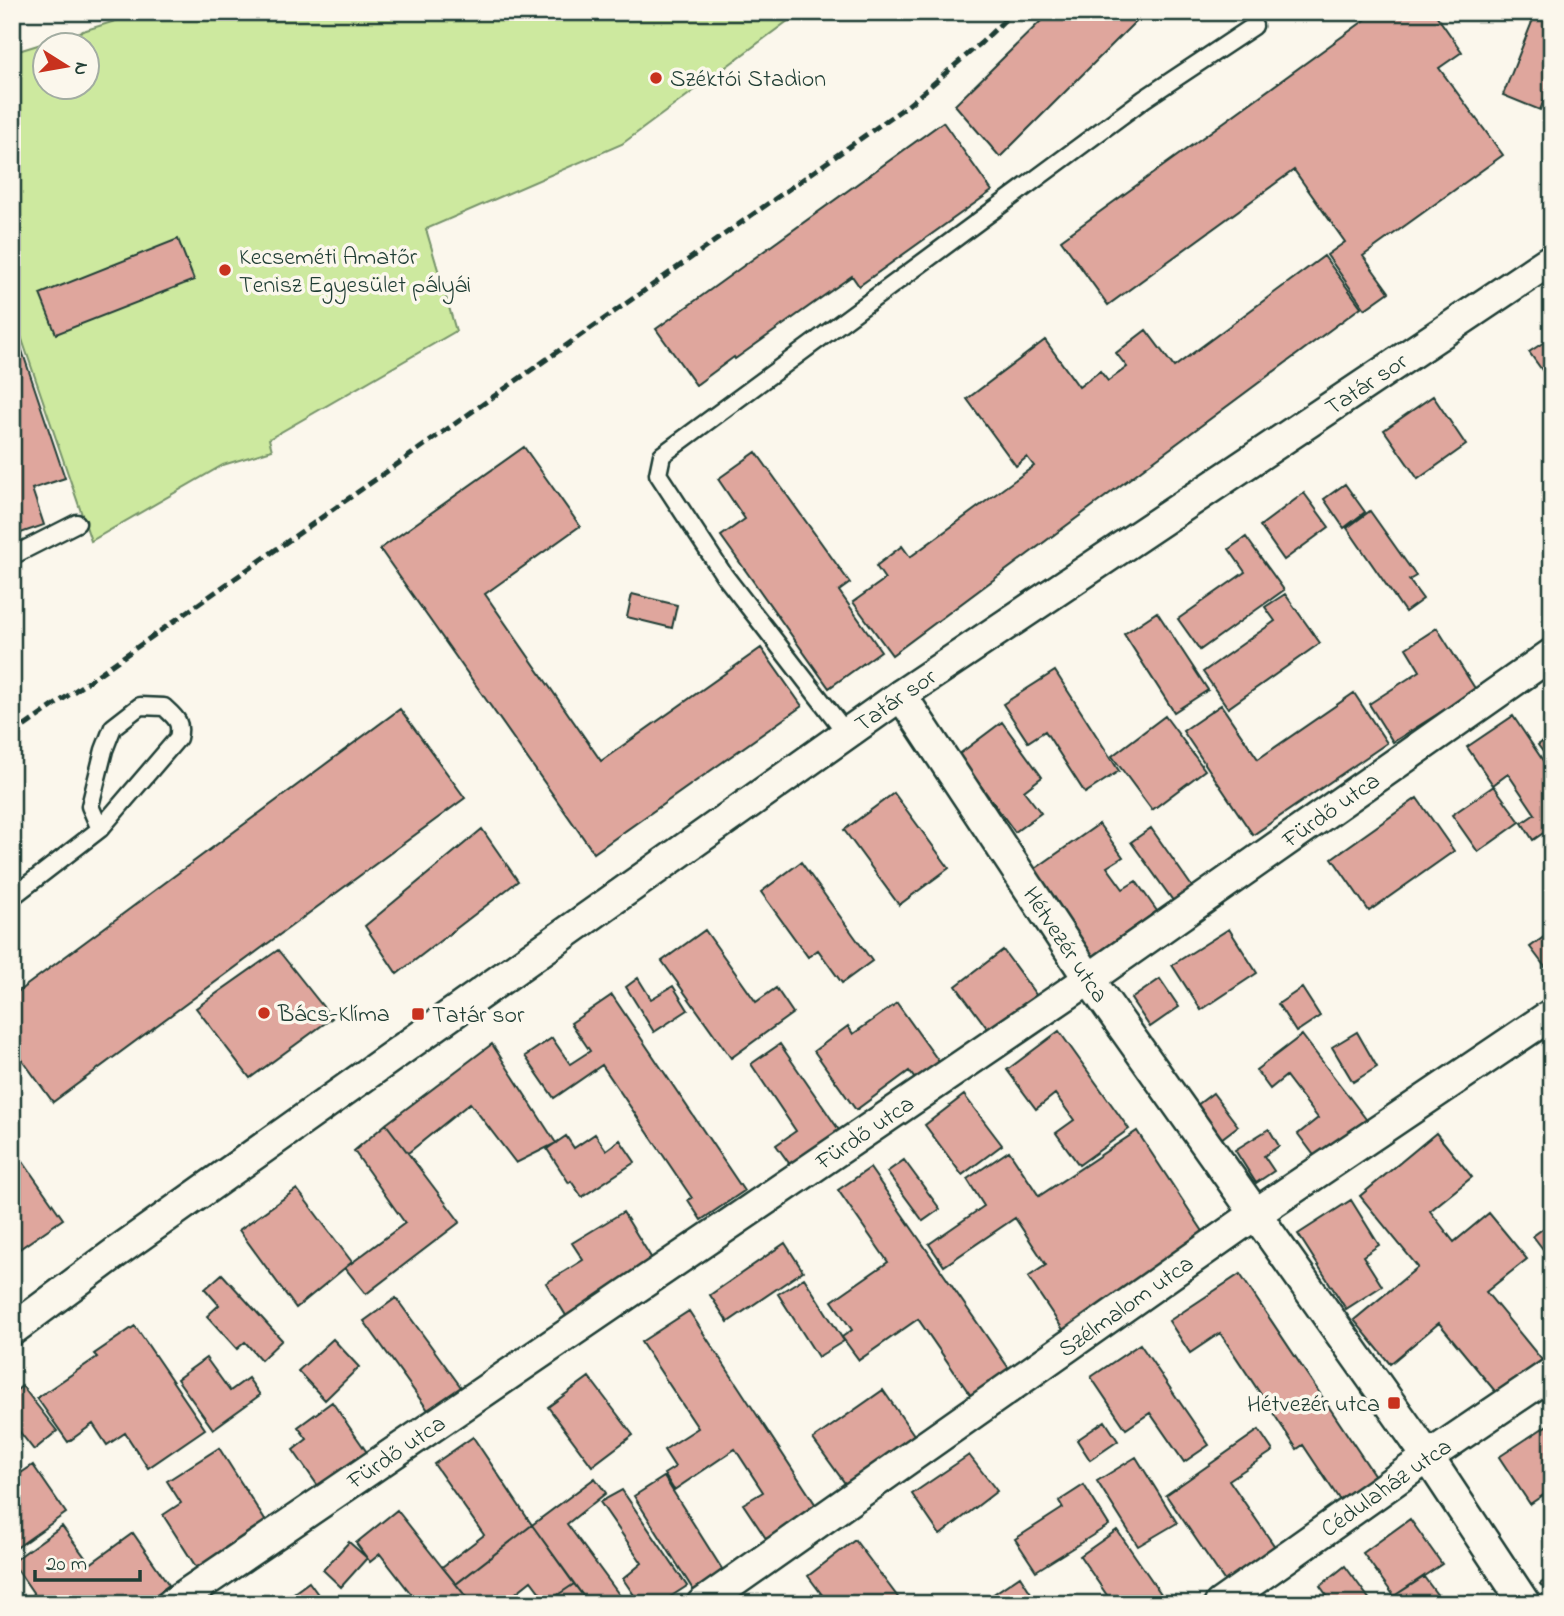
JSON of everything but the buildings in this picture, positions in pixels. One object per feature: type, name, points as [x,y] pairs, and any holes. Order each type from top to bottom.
[{"type":"street","name":"Tatár sor","points":[[12,1330],[118,1251],[901,695],[1552,259]]},
{"type":"street","name":"Fürdő utca","points":[[172,1604],[1089,979],[1552,654]]},
{"type":"street","name":"Hétvezér utca","points":[[901,695],[1089,979],[1428,1457],[1525,1604]]},
{"type":"street","name":"Szélmalom utca","points":[[702,1604],[1254,1215],[1552,1014]]},
{"type":"street","name":"Cédulaház utca","points":[[1220,1604],[1552,1373]]},
{"type":"lane","points":[[847,734],[724,575],[658,474],[662,455],[1144,99],[1254,26]]},
{"type":"lane","points":[[12,556],[77,523]]},
{"type":"lane","points":[[12,897],[100,829],[178,738],[180,728],[175,717],[164,707],[140,706],[113,727],[104,750],[90,806],[100,829]]},
{"type":"green space","name":"Kecseméti Amatőr Tenisz Egyesület pályái","points":[[144,12],[800,12],[622,144],[426,229],[456,331],[269,439],[272,450],[223,465],[91,541],[12,310],[12,53],[32,47],[32,102],[102,102],[102,32],[80,32]]},
{"type":"railway","points":[[12,735],[907,106],[1013,12]]},
{"type":"place","name":"Széktói Stadion","points":[[656,78]]},
{"type":"place","name":"Kecseméti Amatőr Tenisz Egyesület pályái","points":[[225,270]]},
{"type":"place","name":"Bács-Klíma","points":[[264,1013]]},
{"type":"place","name":"Tatár sor","points":[[418,1014]]},
{"type":"place","name":"Hétvezér utca","points":[[1394,1403]]}]
